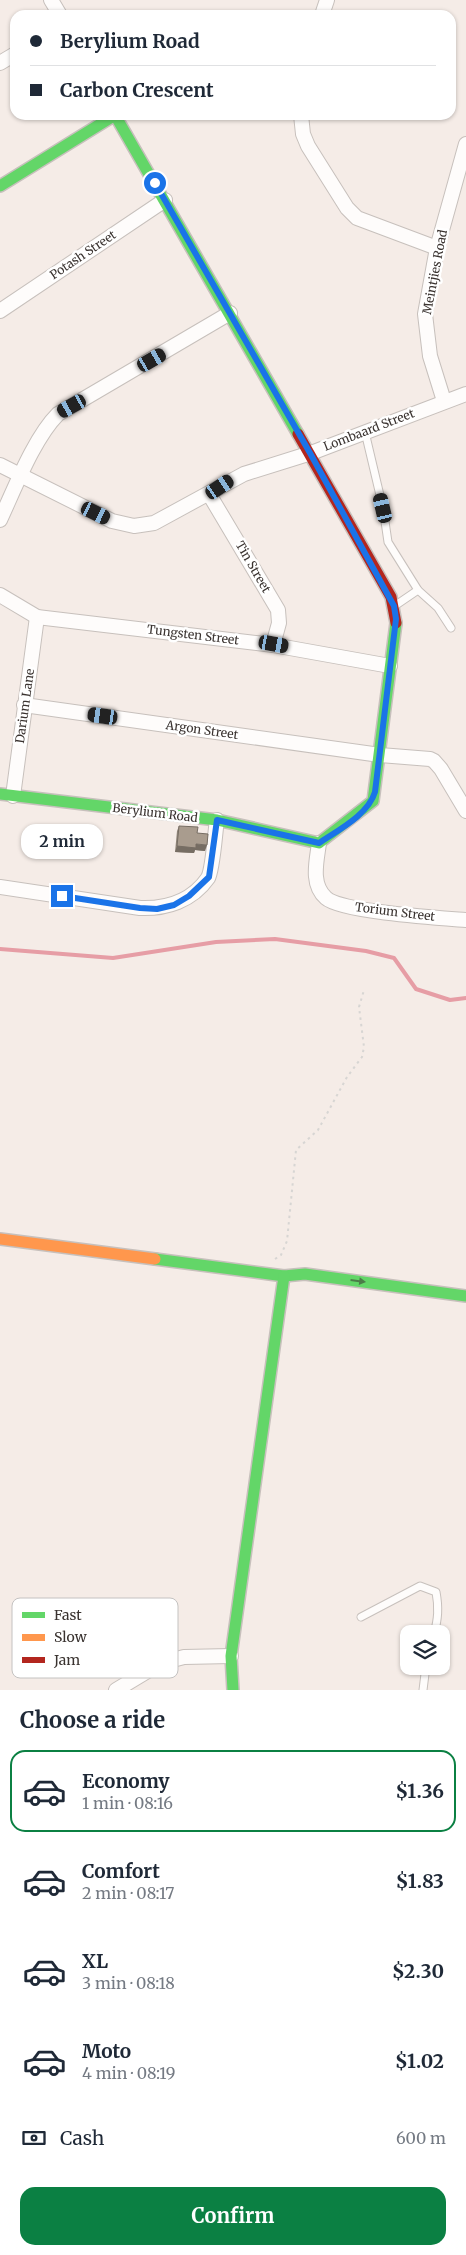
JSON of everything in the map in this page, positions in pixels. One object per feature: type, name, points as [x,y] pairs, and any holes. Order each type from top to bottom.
[{"type":"street","points":[[0,186],[107,120]]},
{"type":"street","points":[[118,120],[310,453],[394,606],[396,619],[380,755],[372,801],[319,843]]},
{"type":"street","points":[[302,120],[303,134],[308,146],[352,214],[368,224],[437,248]]},
{"type":"street","name":"Meintjies Road","points":[[444,401],[430,356],[425,330],[428,298],[437,248],[466,144]]},
{"type":"street","name":"Potash Street","points":[[0,311],[165,200]]},
{"type":"street","points":[[0,520],[20,475],[58,414],[230,313]]},
{"type":"street","name":"Lombaard Street","points":[[0,465],[112,521],[134,526],[160,520],[244,474],[310,453],[466,394]]},
{"type":"street","name":"Tin Street","points":[[209,494],[278,610],[279,622],[274,644]]},
{"type":"street","name":"Tungsten Street","points":[[0,594],[38,617],[274,644],[390,666]]},
{"type":"street","name":"Darium Lane","points":[[6,795],[24,705],[38,617]]},
{"type":"street","name":"Argon Street","points":[[24,705],[380,755]]},
{"type":"street","points":[[380,755],[430,759],[442,769],[466,811]]},
{"type":"street","name":"Berylium Road","points":[[6,795],[217,820],[319,843]]},
{"type":"street","points":[[0,887],[140,908],[157,909],[174,905],[189,896],[209,877],[217,820]]},
{"type":"street","name":"Torium Street","points":[[319,843],[315,874],[320,890],[326,898],[338,905],[466,920]]},
{"type":"street","points":[[0,1239],[284,1276],[305,1274],[466,1296]]},
{"type":"street","points":[[284,1276],[304,1287]]},
{"type":"street","points":[[233,1690],[231,1656],[284,1276]]},
{"type":"street","points":[[409,1300],[466,1306]]},
{"type":"street","points":[[178,1659],[231,1656]]},
{"type":"street","points":[[116,1690],[136,1678]]},
{"type":"lane","points":[[365,432],[383,508],[388,542],[418,590],[438,608],[451,628]]},
{"type":"lane","points":[[394,606],[418,590]]},
{"type":"lane","points":[[360,1617],[420,1586],[427,1587],[436,1592],[439,1605],[436,1625]]},
{"type":"lane","points":[[424,1690],[425,1675]]},
{"type":"path","points":[[257,1272],[281,1255],[285,1249],[291,1213],[296,1150],[318,1130],[347,1077],[362,1057],[364,1047],[359,1007],[364,990]]},
{"type":"building","points":[[179,826],[198,827],[197,833],[208,834],[207,845],[196,844],[196,848],[177,846]]},
{"type":"waterway","points":[[0,949],[113,958],[216,942],[275,939],[366,951],[394,958],[416,989],[450,1000],[466,998]]},
{"type":"traffic: fast","points":[[0,186],[107,120]]},
{"type":"traffic: fast","points":[[118,120],[298,434]]},
{"type":"traffic: fast","points":[[0,794],[217,820],[319,843],[373,801],[396,623]]},
{"type":"traffic: fast","points":[[155,1259],[284,1276],[305,1274],[466,1296]]},
{"type":"traffic: fast","points":[[233,1690],[231,1656],[284,1276]]},
{"type":"traffic: slow","points":[[0,1239],[155,1259]]},
{"type":"traffic: jam","points":[[298,434],[391,597],[396,623]]},
{"type":"route","points":[[62,896],[140,908],[157,909],[174,905],[189,896],[209,877],[217,820],[319,843],[365,809],[372,801],[380,755],[396,619],[396,612],[391,597],[155,183]]}]
